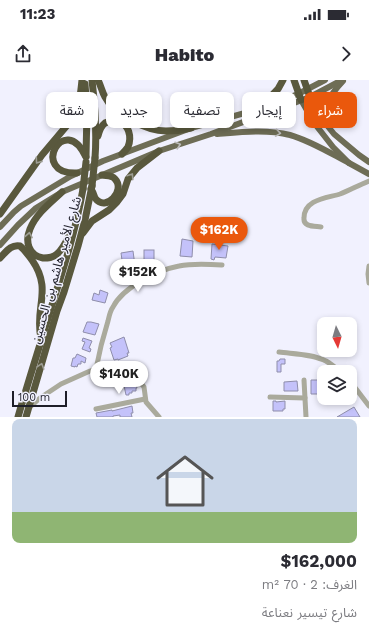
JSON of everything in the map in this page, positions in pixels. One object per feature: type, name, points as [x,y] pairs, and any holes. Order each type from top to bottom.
[{"type":"highway","name":"شارع الأمير هاشم بن الحسين","points":[[18,417],[60,281],[76,225],[83,190],[86,160],[87,111],[83,80]]},
{"type":"highway","points":[[0,214],[42,155],[73,117],[78,107],[83,80]]},
{"type":"highway","name":"شارع الأمير هاشم بن الحسين","points":[[26,417],[85,220],[95,158],[96,140],[96,114],[92,80]]},
{"type":"highway","points":[[98,80],[111,106],[134,122],[149,128],[166,131],[191,128]]},
{"type":"highway","points":[[275,92],[283,80]]},
{"type":"highway","points":[[294,80],[300,97]]},
{"type":"highway","points":[[304,80],[307,90]]},
{"type":"highway","points":[[96,140],[104,124],[107,122],[115,121],[124,124],[128,130],[130,138],[127,149],[122,154]]},
{"type":"highway","points":[[77,173],[68,173],[59,169],[54,164],[54,149],[60,143],[68,140],[71,141],[81,147],[86,160]]},
{"type":"highway","points":[[80,237],[92,222],[109,210],[117,202],[123,194],[128,179],[137,168],[159,151]]},
{"type":"highway","points":[[91,187],[95,198],[100,202],[106,203],[114,198],[118,190],[118,185],[115,179],[110,176],[102,175]]},
{"type":"highway","points":[[62,192],[39,214],[30,228],[28,243],[30,250],[34,255],[41,258],[49,258],[55,255],[63,247],[76,225]]},
{"type":"highway","points":[[0,258],[14,246],[20,246],[38,270],[43,289],[39,322],[42,339]]},
{"type":"main road","points":[[0,245],[36,208],[62,192],[159,151],[212,134],[300,97],[307,90],[325,80]]},
{"type":"main road","points":[[320,92],[343,80]]},
{"type":"main road","points":[[334,134],[328,122],[326,108],[331,95],[343,80]]},
{"type":"main road","points":[[300,97],[315,124],[333,147],[349,163]]},
{"type":"main road","points":[[296,98],[304,97]]},
{"type":"main road","points":[[0,227],[21,206],[77,173],[103,161],[191,128]]},
{"type":"main road","points":[[329,128],[358,155],[369,162]]},
{"type":"main road","points":[[212,134],[273,132],[289,135],[320,147],[369,174]]},
{"type":"street","points":[[321,227],[308,225],[305,222],[303,218],[309,205],[318,200],[340,194],[369,180]]},
{"type":"street","points":[[96,369],[104,332],[113,307],[130,288],[153,275],[179,266],[198,264],[222,265]]},
{"type":"street","points":[[369,266],[369,283]]},
{"type":"street","points":[[279,352],[320,358],[333,365]]},
{"type":"street","points":[[29,408],[61,384],[96,369],[109,369],[134,376],[140,381],[144,387],[145,399],[159,417]]},
{"type":"street","points":[[304,380],[306,417]]},
{"type":"street","points":[[357,390],[369,406]]},
{"type":"street","points":[[34,391],[34,396],[36,398],[42,397]]},
{"type":"street","points":[[270,397],[305,398]]},
{"type":"street","points":[[96,409],[145,399]]},
{"type":"building","points":[[182,239],[193,241],[192,257],[180,256]]},
{"type":"building","points":[[212,244],[228,246],[226,258],[215,257],[214,260],[211,259]]},
{"type":"building","points":[[144,250],[154,250],[154,267],[144,267]]},
{"type":"building","points":[[133,251],[136,273],[124,274],[121,253]]},
{"type":"building","points":[[100,290],[108,293],[105,303],[92,300],[94,293],[99,295]]},
{"type":"building","points":[[87,322],[99,324],[95,335],[83,332]]},
{"type":"building","points":[[124,337],[129,353],[127,353],[128,356],[114,360],[110,343]]},
{"type":"building","points":[[83,338],[92,341],[89,348],[91,349],[90,352],[82,349],[85,342],[82,341]]},
{"type":"building","points":[[77,354],[86,358],[85,363],[81,361],[81,364],[78,364],[77,367],[71,366],[73,358],[75,358]]},
{"type":"building","points":[[280,359],[285,359],[285,364],[281,364],[281,372],[277,372],[277,361]]},
{"type":"building","points":[[132,380],[136,383],[136,391],[132,391],[129,395],[126,395],[123,381]]},
{"type":"building","points":[[311,380],[317,380],[317,394],[311,394]]},
{"type":"building","points":[[297,381],[298,391],[284,391],[284,382]]},
{"type":"building","points":[[273,401],[285,401],[285,409],[283,409],[283,411],[273,411]]},
{"type":"building","points":[[132,406],[132,417],[120,417],[120,415],[113,417],[97,417],[96,413]]},
{"type":"building","points":[[354,407],[360,417],[337,417]]}]
